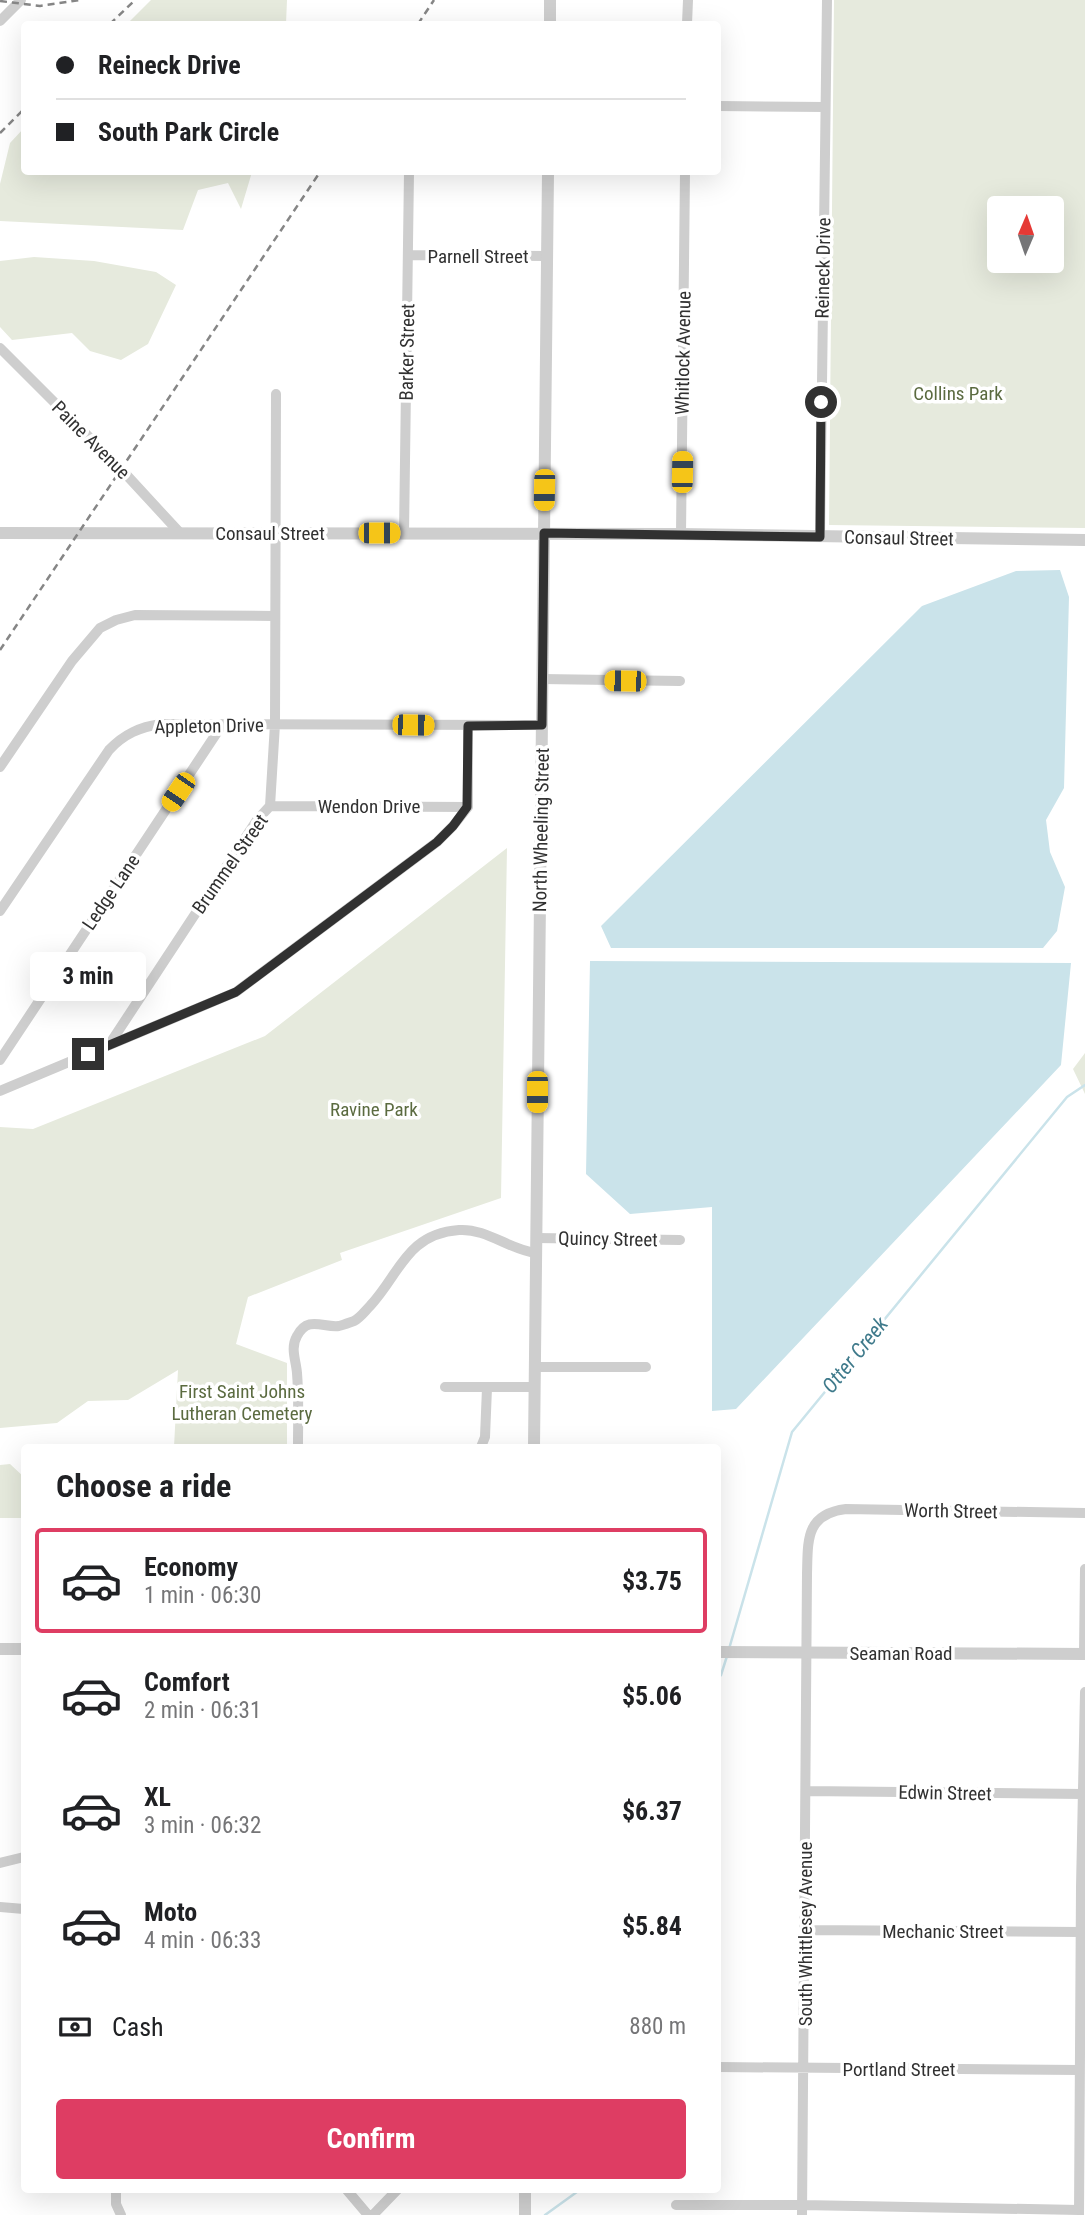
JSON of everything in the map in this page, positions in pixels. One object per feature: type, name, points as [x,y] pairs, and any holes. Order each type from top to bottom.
[{"type":"street","points":[[0,21],[21,0]]},
{"type":"street","points":[[550,0],[550,21]]},
{"type":"street","points":[[687,21],[688,0]]},
{"type":"street","name":"Reineck Drive","points":[[820,537],[827,0]]},
{"type":"street","points":[[721,106],[825,107]]},
{"type":"street","name":"Barker Street","points":[[404,533],[409,175]]},
{"type":"street","name":"North Wheeling Street","points":[[534,1444],[548,175]]},
{"type":"street","name":"Whitlock Avenue","points":[[681,534],[685,175]]},
{"type":"street","name":"Parnell Street","points":[[408,255],[547,256]]},
{"type":"street","name":"Paine Avenue","points":[[0,348],[180,533]]},
{"type":"street","name":"Brummel Street","points":[[109,1045],[257,820],[270,806],[275,724],[276,394]]},
{"type":"street","name":"Consaul Street","points":[[0,533],[544,533],[1085,540]]},
{"type":"street","points":[[0,767],[72,661],[100,628],[135,615],[274,616]]},
{"type":"street","points":[[542,680],[680,681]]},
{"type":"street","name":"Appleton Drive","points":[[0,911],[100,764],[118,741],[134,731],[161,724],[542,725]]},
{"type":"street","name":"Ledge Lane","points":[[0,1060],[222,725]]},
{"type":"street","points":[[0,1091],[236,992],[437,842],[467,807],[468,726]]},
{"type":"street","name":"Wendon Drive","points":[[270,806],[467,807]]},
{"type":"street","points":[[298,1444],[297,1371],[293,1348],[297,1336],[306,1326],[317,1322],[338,1326],[356,1320],[377,1298],[407,1255],[426,1240],[446,1232],[472,1232],[517,1250],[536,1252]]},
{"type":"street","name":"Quincy Street","points":[[536,1238],[680,1240]]},
{"type":"street","points":[[535,1367],[646,1367]]},
{"type":"street","points":[[445,1387],[535,1387]]},
{"type":"street","points":[[482,1444],[485,1437],[487,1388]]},
{"type":"street","name":"Worth Street","points":[[819,1519],[833,1511],[846,1509],[1085,1513]]},
{"type":"street","name":"South Whittlesey Avenue","points":[[802,2210],[808,1539],[819,1519]]},
{"type":"street","points":[[1084,1654],[1085,1569]]},
{"type":"street","points":[[0,1649],[21,1649]]},
{"type":"street","name":"Seaman Road","points":[[721,1652],[1084,1654]]},
{"type":"street","points":[[676,2205],[802,2210],[1079,2212],[1085,1692]]},
{"type":"street","name":"Edwin Street","points":[[806,1791],[1083,1794]]},
{"type":"street","points":[[0,1863],[21,1858]]},
{"type":"street","points":[[0,1907],[21,1909]]},
{"type":"street","name":"Mechanic Street","points":[[805,1930],[1081,1932]]},
{"type":"street","name":"Portland Street","points":[[721,2067],[1080,2070]]},
{"type":"street","points":[[116,2193],[116,2204],[121,2215]]},
{"type":"street","points":[[349,2193],[368,2215]]},
{"type":"street","points":[[373,2215],[394,2193]]},
{"type":"street","points":[[525,2193],[525,2215]]},
{"type":"green space","points":[[151,0],[287,0],[286,21],[130,21]]},
{"type":"green space","name":"Collins Park","points":[[834,0],[1085,0],[1085,528],[829,525]]},
{"type":"green space","points":[[21,131],[21,175],[251,175],[241,209],[228,183],[198,190],[183,230],[0,221],[0,184],[10,143]]},
{"type":"green space","points":[[34,257],[94,261],[156,272],[176,285],[148,344],[121,360],[90,351],[72,333],[12,340],[0,327],[0,261]]},
{"type":"green space","name":"Ravine Park","points":[[507,848],[501,1198],[340,1253],[342,1260],[248,1297],[236,1344],[287,1363],[287,1444],[174,1444],[178,1370],[128,1400],[88,1401],[57,1423],[0,1428],[0,1127],[33,1129],[265,1036]]},
{"type":"green space","points":[[1085,1053],[1085,1094],[1073,1069]]},
{"type":"green space","points":[[10,1464],[21,1474],[21,1518],[0,1518],[0,1465]]},
{"type":"water","points":[[1060,570],[1069,597],[1064,788],[1046,820],[1050,852],[1065,887],[1057,931],[1043,948],[611,948],[601,926],[922,606],[1016,571]]},
{"type":"water","points":[[590,961],[1071,963],[1061,1065],[736,1409],[712,1411],[712,1207],[630,1214],[586,1174]]},
{"type":"waterway","name":"Otter Creek","points":[[729,1649],[792,1432],[1067,1097],[1085,1085]]},
{"type":"waterway","name":"Otter Creek","points":[[721,1675],[727,1656]]},
{"type":"waterway","name":"Otter Creek","points":[[545,2215],[575,2193]]},
{"type":"railway","points":[[0,1],[40,6],[80,0]]},
{"type":"railway","points":[[113,21],[135,0]]},
{"type":"railway","points":[[420,21],[434,0]]},
{"type":"railway","points":[[0,133],[21,112]]},
{"type":"railway","points":[[0,650],[318,175]]},
{"type":"route","points":[[88,1054],[236,992],[437,842],[467,807],[468,726],[542,725],[544,533],[820,537],[821,402]]},
{"type":"park label","name":"First Saint Johns Lutheran Cemetery","points":[[242,1402]]}]
